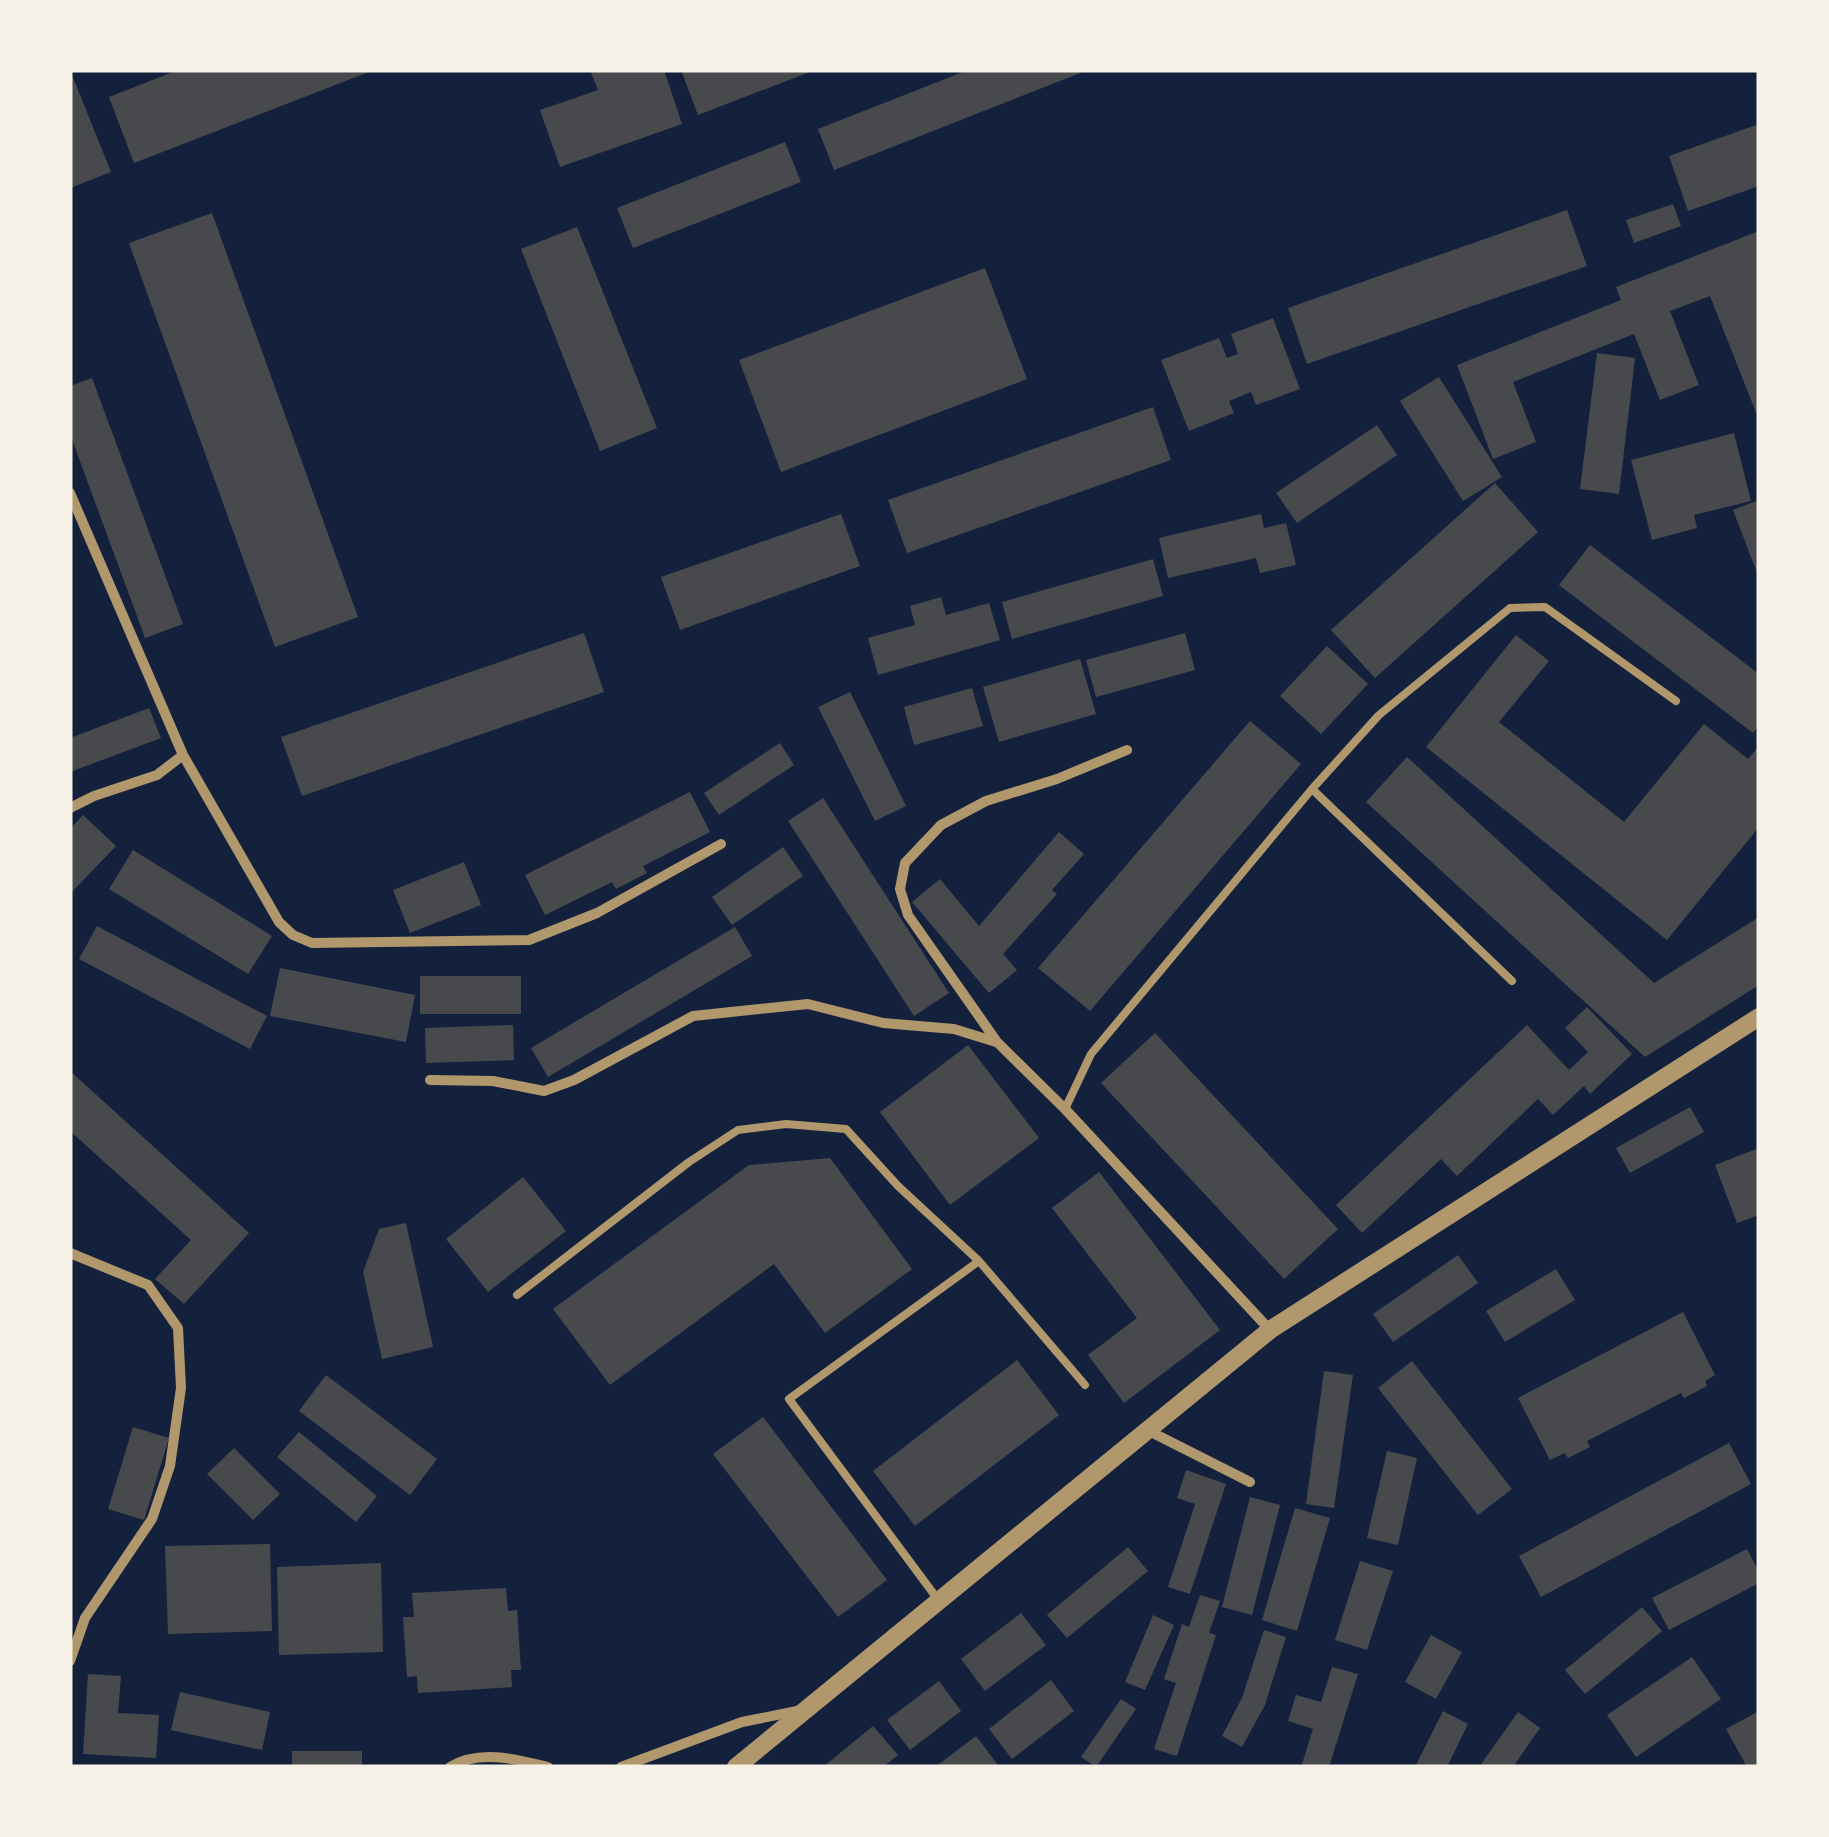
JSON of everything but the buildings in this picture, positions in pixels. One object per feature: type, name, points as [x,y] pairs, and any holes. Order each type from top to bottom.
[{"type":"street","points":[[70,492],[183,755],[279,922],[294,935],[312,943],[529,940],[597,913],[721,844]]},
{"type":"street","points":[[1127,750],[1057,779],[986,801],[941,824],[905,864],[900,889],[908,915],[997,1042],[1066,1109],[1270,1330]]},
{"type":"street","points":[[70,808],[157,775],[183,755]]},
{"type":"street","points":[[430,1080],[493,1081],[544,1091],[574,1080],[693,1016],[808,1004],[882,1023],[954,1029],[997,1042]]},
{"type":"street","points":[[736,1767],[1270,1330],[1759,1017]]},
{"type":"street","points":[[70,1253],[148,1285],[178,1328],[181,1388],[170,1466],[152,1519],[86,1618],[70,1660]]},
{"type":"street","points":[[1147,1430],[1250,1482]]},
{"type":"street","points":[[621,1767],[742,1722],[808,1708]]},
{"type":"street","points":[[450,1767],[461,1760],[506,1756],[548,1767]]},
{"type":"lane","points":[[1066,1109],[1091,1054],[1378,715],[1510,608],[1545,607],[1676,702]]},
{"type":"lane","points":[[1312,790],[1512,981]]},
{"type":"lane","points":[[517,1295],[690,1162],[738,1130],[786,1124],[846,1129],[898,1186],[979,1262],[1085,1386]]},
{"type":"lane","points":[[939,1601],[789,1399],[979,1262]]}]
